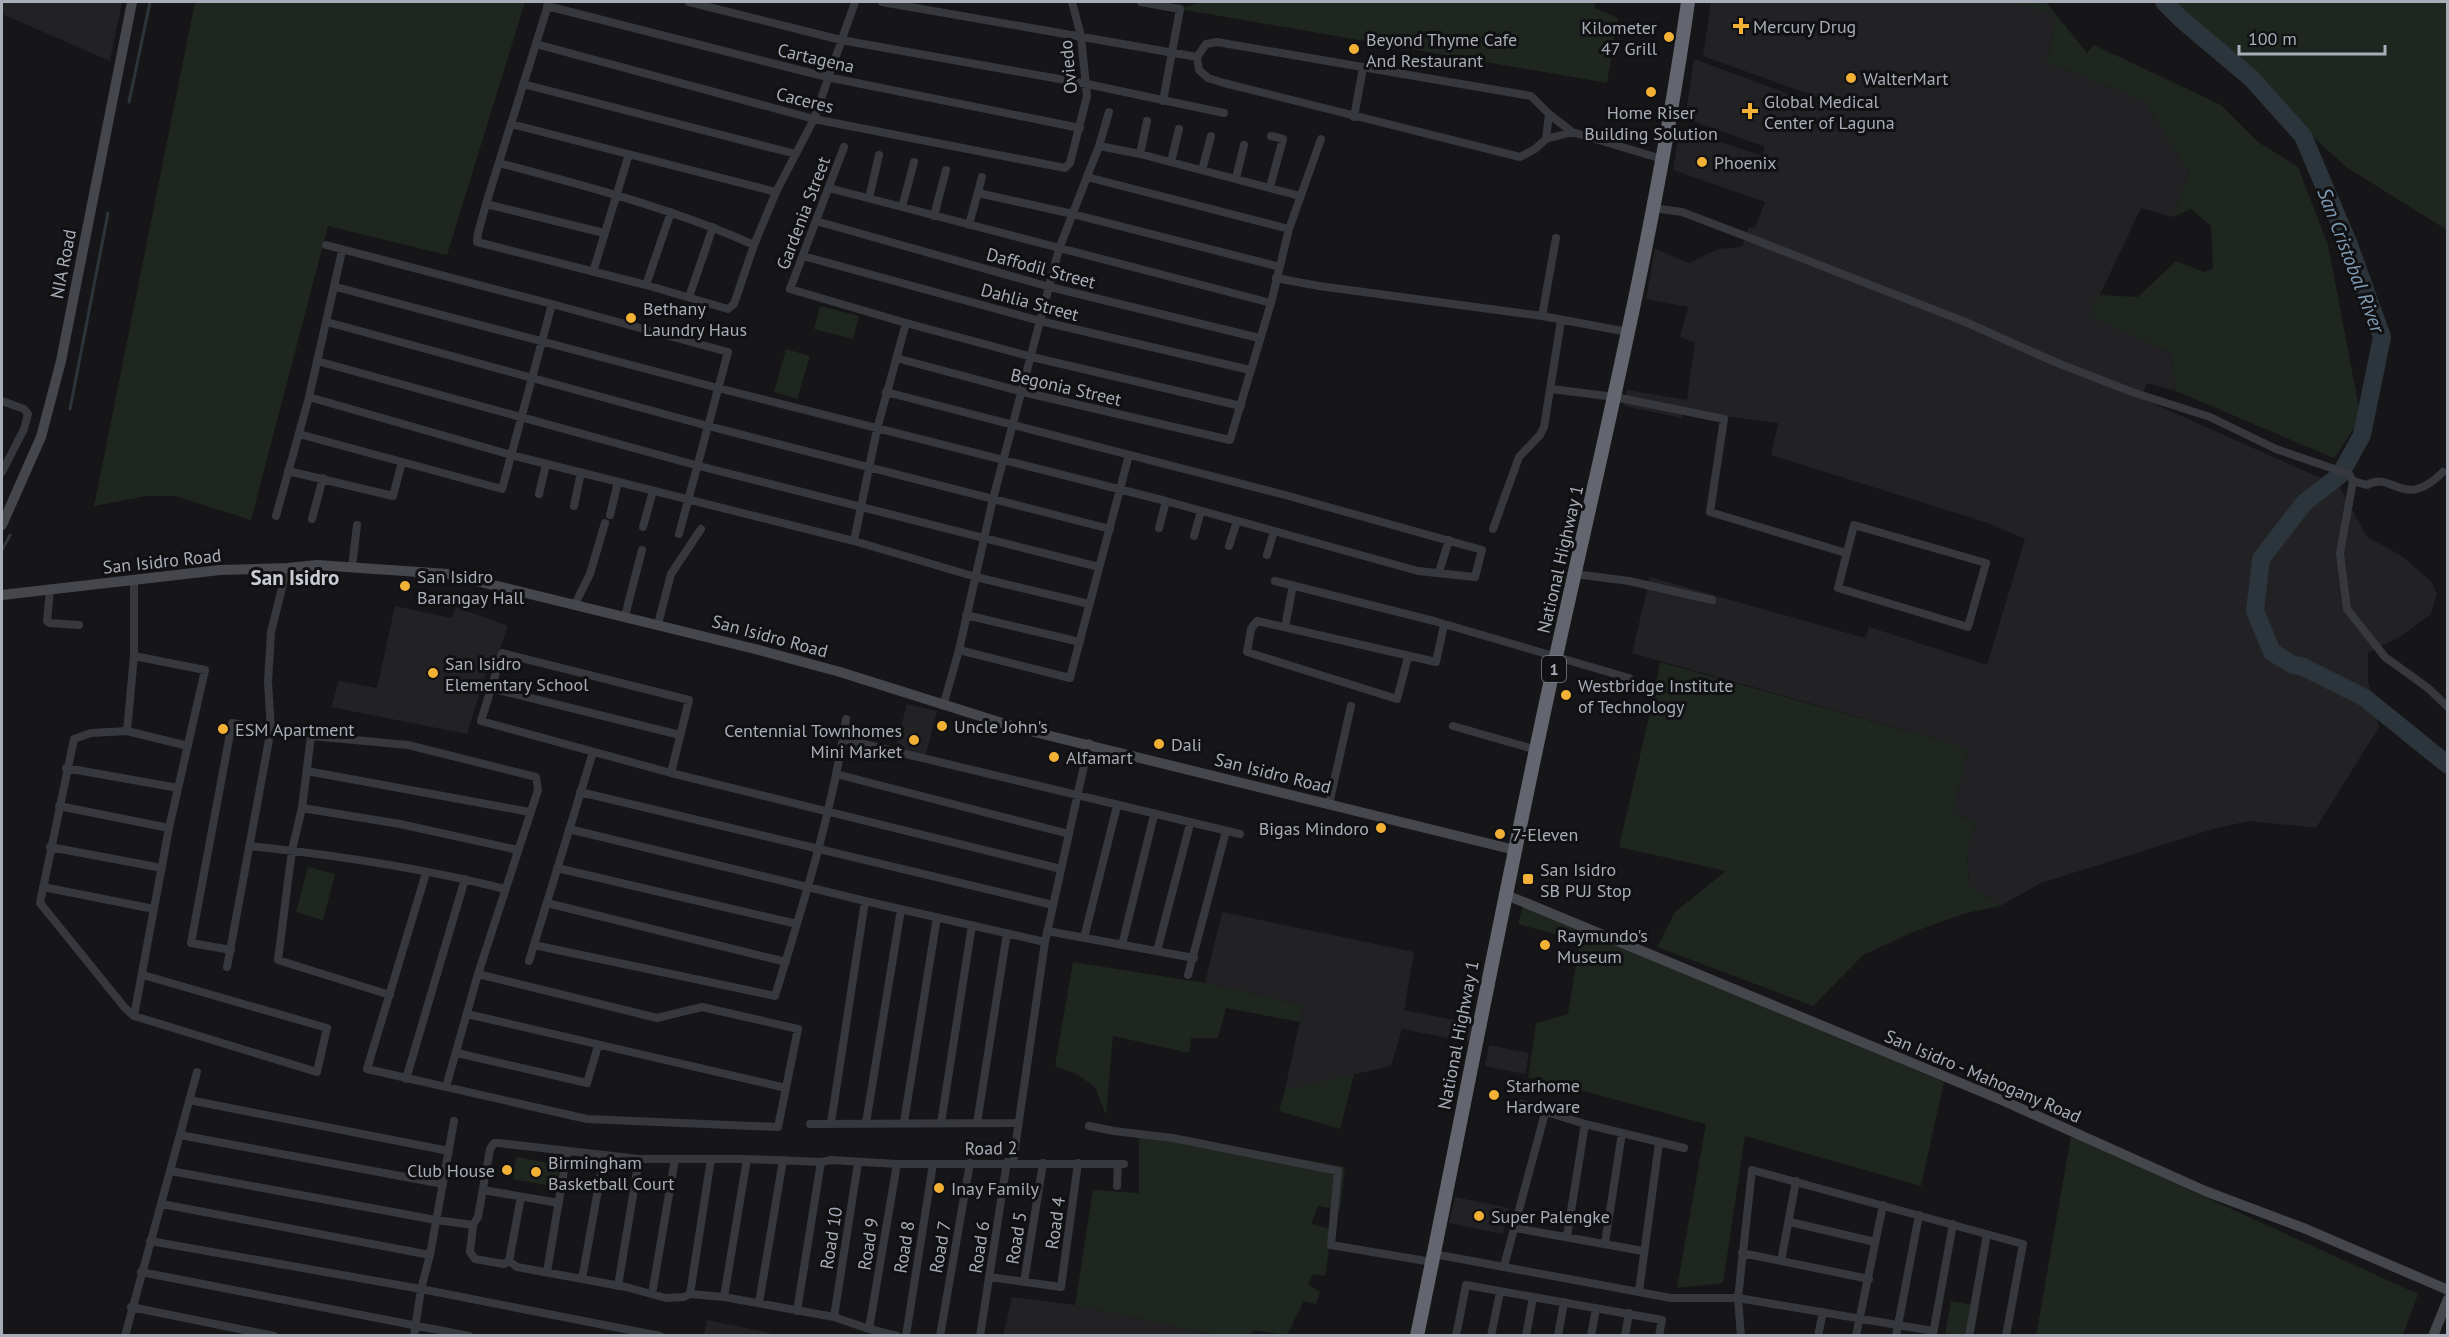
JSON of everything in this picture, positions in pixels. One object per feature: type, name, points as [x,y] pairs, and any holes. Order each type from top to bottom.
[{"type":"highway","name":"National Highway 1","points":[[1417,1335],[1504,894],[1615,398],[1662,159],[1688,2]]},
{"type":"street","name":"NIA Road","points":[[2,525],[33,459],[48,414],[61,361],[132,2]]},
{"type":"street","points":[[689,2],[841,40],[1087,84],[1224,113]]},
{"type":"street","points":[[548,4],[486,204],[477,242],[646,285],[728,309],[734,304],[754,245],[776,192],[814,119],[855,2]]},
{"type":"street","points":[[882,2],[1197,57]]},
{"type":"street","name":"Oviedo","points":[[1070,164],[1088,96],[1081,36],[1072,2]]},
{"type":"street","points":[[1141,2],[1180,9],[1163,101]]},
{"type":"street","name":"Cartagena","points":[[548,4],[827,77],[1080,128]]},
{"type":"street","points":[[1572,132],[1545,139],[1535,149],[1520,157],[1354,117],[1208,78],[1199,70],[1197,57],[1206,45],[1217,42],[1531,96],[1572,132],[1662,159]]},
{"type":"street","name":"Caceres","points":[[536,44],[814,119],[1065,168],[1070,164]]},
{"type":"street","points":[[1354,117],[1363,68]]},
{"type":"street","points":[[524,84],[796,154]]},
{"type":"street","points":[[943,706],[959,650],[993,499],[1015,424],[1059,249],[1099,146],[1109,112]]},
{"type":"street","points":[[1545,139],[1549,114]]},
{"type":"street","points":[[1140,154],[1147,121]]},
{"type":"street","points":[[511,124],[776,192]]},
{"type":"street","points":[[1171,162],[1179,129]]},
{"type":"street","points":[[1202,170],[1211,136]]},
{"type":"street","points":[[1270,187],[1283,139],[1271,136]]},
{"type":"street","points":[[854,541],[868,466],[906,323],[1032,357],[1241,406],[1271,303],[1289,229],[1321,139]]},
{"type":"street","points":[[1236,178],[1244,145]]},
{"type":"street","points":[[1099,146],[1140,154],[1300,196]]},
{"type":"street","name":"Gardenia Street","points":[[844,147],[790,289],[906,323]]},
{"type":"street","points":[[594,272],[604,233],[630,154]]},
{"type":"street","points":[[869,198],[879,155]]},
{"type":"street","points":[[902,207],[914,162]]},
{"type":"street","points":[[499,163],[671,212],[754,245]]},
{"type":"street","points":[[934,216],[946,170]]},
{"type":"street","points":[[969,225],[982,177]]},
{"type":"street","points":[[1087,177],[1289,229]]},
{"type":"street","points":[[829,188],[1271,303]]},
{"type":"street","points":[[978,193],[1073,214],[1280,267]]},
{"type":"street","points":[[486,204],[604,233]]},
{"type":"street","points":[[1652,208],[1682,212],[1745,236],[1963,321],[2055,362],[2132,392],[2210,417],[2276,449],[2349,474],[2353,481],[2340,553],[2347,609],[2385,657],[2428,688],[2448,707]]},
{"type":"street","points":[[646,285],[671,212]]},
{"type":"street","name":"Daffodil Street","points":[[816,221],[1050,287],[1259,338]]},
{"type":"street","points":[[688,297],[713,227]]},
{"type":"street","points":[[1542,316],[1556,238]]},
{"type":"street","points":[[326,246],[728,352],[679,534]]},
{"type":"street","points":[[276,516],[309,397],[336,287],[342,250]]},
{"type":"street","name":"Dahlia Street","points":[[803,256],[1040,321],[1250,370]]},
{"type":"street","points":[[1276,278],[1319,286],[1542,316],[1628,332]]},
{"type":"street","points":[[336,287],[877,429],[1166,501],[1418,571],[1475,577],[1482,550],[1015,424],[886,392]]},
{"type":"street","points":[[299,434],[502,489],[552,304]]},
{"type":"street","points":[[1493,529],[1519,457],[1540,435],[1544,427],[1561,321]]},
{"type":"street","points":[[327,322],[708,426],[1110,529]]},
{"type":"street","name":"Begonia Street","points":[[896,358],[1023,392],[1230,440],[1241,406]]},
{"type":"street","points":[[317,361],[699,466],[1099,567]]},
{"type":"street","points":[[1551,389],[1615,398],[1724,419],[1710,512],[1846,553]]},
{"type":"street","points":[[309,397],[511,455],[854,541],[976,577],[1089,604]]},
{"type":"street","points":[[2,401],[24,409],[28,414],[24,429],[2,468]]},
{"type":"street","points":[[959,650],[1070,678],[1129,455]]},
{"type":"street","points":[[288,471],[393,496],[402,462]]},
{"type":"street","points":[[539,494],[546,464]]},
{"type":"street","points":[[574,506],[581,472]]},
{"type":"street","points":[[2353,481],[2367,485],[2374,481],[2382,481],[2404,491],[2431,484],[2443,472]]},
{"type":"street","points":[[312,519],[323,478]]},
{"type":"street","points":[[610,515],[618,482]]},
{"type":"street","points":[[643,527],[653,491]]},
{"type":"street","points":[[1159,528],[1166,501]]},
{"type":"street","points":[[1194,536],[1201,511]]},
{"type":"street","points":[[1229,546],[1237,521]]},
{"type":"street","points":[[575,604],[590,574],[605,523]]},
{"type":"street","points":[[352,567],[357,525]]},
{"type":"street","points":[[1854,525],[1986,563],[1968,627],[1838,588],[1846,553],[1854,525]]},
{"type":"street","points":[[658,624],[671,574],[701,529]]},
{"type":"street","points":[[1267,555],[1274,531]]},
{"type":"street","points":[[1439,572],[1449,540]]},
{"type":"street","points":[[625,616],[642,550]]},
{"type":"street","name":"San Isidro Road","points":[[2,595],[220,570],[317,565],[448,574],[658,624],[840,672],[1018,728],[1089,743],[1515,850]]},
{"type":"street","points":[[227,967],[271,729],[268,682],[271,632],[287,568]]},
{"type":"street","points":[[1575,574],[1629,582],[1712,600]]},
{"type":"street","points":[[127,731],[134,656],[134,580]]},
{"type":"street","points":[[1275,581],[1444,625],[1629,678]]},
{"type":"street","points":[[1285,627],[1293,585]]},
{"type":"street","points":[[50,590],[46,621],[80,625]]},
{"type":"street","points":[[966,615],[1080,642]]},
{"type":"street","points":[[1408,657],[1397,699],[1247,652],[1251,629],[1257,621],[1436,662],[1444,625]]},
{"type":"street","points":[[671,772],[689,700],[502,653],[481,721],[592,752],[671,772],[827,810],[1061,869]]},
{"type":"street","points":[[134,656],[204,670],[169,828],[134,1016]]},
{"type":"street","points":[[490,688],[680,735]]},
{"type":"street","points":[[1329,804],[1351,706]]},
{"type":"street","points":[[534,945],[775,996],[808,887],[836,774],[846,719]]},
{"type":"street","points":[[231,950],[191,943],[232,723],[311,736],[408,746],[536,777],[538,790],[478,974],[446,1087]]},
{"type":"street","points":[[1453,726],[1537,750]]},
{"type":"street","points":[[143,975],[327,1028],[317,1072],[134,1016],[125,1008],[40,903],[66,768],[74,739],[91,733],[127,731],[188,746]]},
{"type":"street","points":[[311,736],[302,808],[292,850],[278,960],[390,994]]},
{"type":"street","points":[[843,739],[1190,824],[1240,834]]},
{"type":"street","name":"Road 6","points":[[980,1335],[1015,1144],[1047,931],[1089,743]]},
{"type":"street","points":[[529,961],[592,752]]},
{"type":"street","points":[[66,768],[178,788]]},
{"type":"street","points":[[307,771],[530,812]]},
{"type":"street","points":[[836,774],[1069,834]]},
{"type":"street","points":[[580,792],[1053,905]]},
{"type":"street","points":[[59,806],[169,828]]},
{"type":"street","points":[[1084,938],[1117,806]]},
{"type":"street","points":[[302,808],[400,824],[518,850]]},
{"type":"street","points":[[1122,945],[1154,815]]},
{"type":"street","points":[[1157,951],[1190,824]]},
{"type":"street","points":[[569,829],[1045,942]]},
{"type":"street","points":[[1188,975],[1226,831]]},
{"type":"street","points":[[249,846],[292,850],[465,879],[505,889]]},
{"type":"street","points":[[50,847],[162,868]]},
{"type":"street","points":[[557,868],[797,924]]},
{"type":"street","points":[[426,873],[367,1070],[587,1119],[778,1127],[798,1029],[702,1007],[657,1018],[478,974]]},
{"type":"street","points":[[406,1079],[465,879]]},
{"type":"street","points":[[43,887],[154,909]]},
{"type":"street","name":"San Isidro - Mahogany Road","points":[[1504,894],[2004,1101],[2205,1191],[2306,1229],[2448,1290]]},
{"type":"street","points":[[831,1123],[865,901]]},
{"type":"street","points":[[547,903],[786,962]]},
{"type":"street","points":[[867,1123],[901,909]]},
{"type":"street","points":[[904,1122],[937,917]]},
{"type":"street","points":[[941,1123],[972,925]]},
{"type":"street","points":[[1047,931],[1194,958]]},
{"type":"street","points":[[977,1123],[1007,933]]},
{"type":"street","points":[[467,1014],[786,1088]]},
{"type":"street","points":[[457,1053],[587,1083],[598,1046]]},
{"type":"street","points":[[125,1335],[197,1072]]},
{"type":"street","points":[[189,1100],[448,1151]]},
{"type":"street","points":[[1521,1104],[1585,1124],[1684,1148]]},
{"type":"street","points":[[1504,1266],[1545,1113]]},
{"type":"street","points":[[414,1335],[454,1121]]},
{"type":"street","points":[[810,1124],[1018,1122]]},
{"type":"street","points":[[1567,1236],[1585,1124]]},
{"type":"street","points":[[1089,1125],[1114,1131],[1173,1138],[1338,1171],[1330,1245],[1504,1266],[1671,1298],[1738,1298],[1933,1333],[1953,1224]]},
{"type":"street","points":[[1605,1243],[1622,1133]]},
{"type":"street","points":[[180,1135],[443,1184]]},
{"type":"street","name":"Road 2","points":[[483,1190],[490,1149],[494,1143],[639,1159],[821,1162],[831,1160],[897,1164],[1010,1162],[1121,1164],[1118,1186]]},
{"type":"street","points":[[1639,1291],[1659,1143]]},
{"type":"street","points":[[547,1272],[567,1152]]},
{"type":"street","points":[[582,1279],[604,1155]]},
{"type":"street","points":[[618,1286],[639,1159]]},
{"type":"street","points":[[652,1294],[675,1159]]},
{"type":"street","points":[[690,1294],[711,1159]]},
{"type":"street","points":[[724,1297],[747,1159]]},
{"type":"street","points":[[759,1304],[783,1160]]},
{"type":"street","points":[[796,1311],[821,1162]]},
{"type":"street","name":"Road 10","points":[[834,1317],[858,1163]]},
{"type":"street","name":"Road 7","points":[[940,1335],[970,1163]]},
{"type":"street","name":"Road 5","points":[[1024,1282],[1043,1163]]},
{"type":"street","name":"Road 4","points":[[1024,1282],[1061,1287],[1078,1163]]},
{"type":"street","name":"Road 9","points":[[869,1329],[897,1164]]},
{"type":"street","name":"Road 8","points":[[906,1335],[933,1164]]},
{"type":"street","points":[[1741,1335],[1738,1298],[1752,1170],[2023,1244],[2006,1335]]},
{"type":"street","points":[[171,1171],[473,1225]]},
{"type":"street","points":[[1781,1261],[1796,1181]]},
{"type":"street","points":[[521,1197],[509,1261],[504,1264],[472,1257],[470,1252],[473,1225],[478,1217],[483,1190],[559,1203]]},
{"type":"street","points":[[162,1204],[430,1255]]},
{"type":"street","points":[[1856,1335],[1883,1205]]},
{"type":"street","points":[[1896,1335],[1919,1215]]},
{"type":"street","points":[[1790,1222],[1875,1242]]},
{"type":"street","points":[[1515,1228],[1643,1251]]},
{"type":"street","points":[[1969,1335],[1987,1234]]},
{"type":"street","points":[[150,1240],[660,1335]]},
{"type":"street","points":[[1742,1254],[1869,1279]]},
{"type":"street","points":[[509,1261],[517,1267],[652,1294],[677,1298],[690,1294],[724,1297],[834,1317],[869,1329],[897,1335]]},
{"type":"street","points":[[141,1272],[469,1335]]},
{"type":"street","points":[[989,1276],[1024,1282]]},
{"type":"street","points":[[1456,1335],[1466,1285],[1662,1320],[1659,1335]]},
{"type":"street","points":[[1491,1335],[1500,1292]]},
{"type":"street","points":[[1526,1335],[1533,1297]]},
{"type":"street","points":[[2433,1335],[2448,1299]]},
{"type":"street","points":[[1558,1335],[1564,1302]]},
{"type":"street","points":[[131,1307],[274,1335]]},
{"type":"street","points":[[1591,1335],[1596,1308]]},
{"type":"street","points":[[1818,1335],[1823,1312]]},
{"type":"street","points":[[1625,1335],[1629,1313]]},
{"type":"shaded area","points":[[2,2],[122,2],[110,61],[2,14]]},
{"type":"shaded area","points":[[195,2],[525,2],[447,255],[328,226],[251,520],[175,496],[147,496],[94,506]]},
{"type":"shaded area","points":[[1199,2],[1595,2],[1595,8],[1618,18],[1607,83],[1180,9]]},
{"type":"shaded area","points":[[1711,2],[2014,2],[2056,16],[2047,62],[2145,101],[2189,173],[2173,217],[2141,208],[2090,316],[2171,353],[2176,391],[2147,383],[2141,398],[2338,484],[2367,537],[2402,556],[2431,581],[2437,594],[2431,614],[2401,636],[2368,653],[2368,680],[2379,727],[2316,828],[2249,821],[2213,829],[2041,883],[2000,906],[1969,885],[1967,852],[1977,821],[1953,814],[1968,748],[1632,653],[1650,577],[1865,638],[1869,627],[1987,665],[2025,539],[1988,523],[1771,455],[1778,423],[1683,411],[1682,418],[1624,406],[1627,390],[1687,400],[1695,342],[1680,337],[1688,307],[1646,299],[1655,249],[1689,263],[1718,249],[1742,247],[1749,227],[1755,228],[1765,202],[1673,170],[1680,128],[1762,156],[1765,147],[1685,118],[1694,59],[1816,104],[1820,98],[1703,56]]},
{"type":"shaded area","points":[[2014,2],[2046,2],[2087,53],[2094,45],[2221,105],[2258,142],[2298,167],[2328,245],[2360,413],[2355,427],[2334,458],[2176,391],[2171,353],[2089,316],[2099,295],[2138,297],[2176,261],[2205,272],[2213,268],[2211,226],[2191,209],[2173,217],[2189,173],[2145,101],[2047,62],[2056,16]]},
{"type":"shaded area","points":[[2166,2],[2447,2],[2447,230],[2346,167]]},
{"type":"shaded area","points":[[820,306],[859,316],[853,339],[814,329]]},
{"type":"shaded area","points":[[786,349],[810,356],[797,399],[774,392]]},
{"type":"shaded area","name":"San Isidro Elementary School","points":[[395,606],[452,618],[456,607],[508,626],[494,665],[488,666],[467,734],[331,707],[339,681],[377,688]]},
{"type":"shaded area","points":[[1660,662],[1968,748],[1953,814],[1977,821],[1967,852],[1969,885],[2000,906],[1966,913],[1913,932],[1863,955],[1813,1006],[1657,947],[1675,912],[1726,871],[1619,847]]},
{"type":"shaded area","name":"Centennial Townhomes Mini Market","points":[[907,704],[937,711],[925,758],[895,750]]},
{"type":"shaded area","points":[[308,867],[335,874],[323,920],[296,912]]},
{"type":"shaded area","points":[[1523,906],[1944,1082],[1921,1186],[1745,1136],[1723,1283],[1677,1288],[1706,1124],[1528,1078],[1536,1023],[1568,1014],[1580,941],[1518,924]]},
{"type":"shaded area","points":[[1222,912],[1414,952],[1404,1010],[1474,1024],[1469,1042],[1402,1029],[1391,1066],[1285,1090],[1303,1005],[1205,983]]},
{"type":"shaded area","points":[[1073,962],[1205,983],[1303,1005],[1300,1022],[1226,1008],[1218,1038],[1191,1038],[1189,1053],[1113,1036],[1106,1115],[1095,1087],[1077,1074],[1055,1066]]},
{"type":"shaded area","points":[[1489,1045],[1529,1053],[1525,1074],[1485,1066]]},
{"type":"shaded area","points":[[1354,1074],[1340,1129],[1279,1111],[1285,1090]]},
{"type":"shaded area","points":[[1139,1133],[1173,1136],[1345,1167],[1340,1210],[1318,1206],[1311,1224],[1332,1229],[1325,1276],[1313,1274],[1308,1284],[1320,1292],[1316,1304],[1304,1301],[1287,1335],[1253,1330],[1250,1335],[1215,1335],[1075,1305],[1093,1190],[1139,1193]]},
{"type":"shaded area","points":[[2071,1136],[2418,1294],[2403,1335],[2036,1336]]},
{"type":"shaded area","name":"Birmingham Basketball Court","points":[[516,1157],[560,1165],[556,1187],[513,1179]]},
{"type":"shaded area","name":"Super Palengke","points":[[1455,1197],[1509,1208],[1503,1234],[1449,1223]]},
{"type":"shaded area","points":[[1012,1297],[1075,1305],[1215,1335],[1003,1336]]},
{"type":"shaded area","points":[[1951,1301],[1979,1306],[1974,1335],[1945,1336]]},
{"type":"shaded area","points":[[707,1320],[779,1335],[704,1335]]},
{"type":"waterway","points":[[129,102],[150,2]]},
{"type":"waterway","name":"San Cristobal River","points":[[2164,2],[2251,78],[2303,136],[2349,245],[2382,337],[2362,435],[2340,475],[2304,503],[2261,559],[2255,611],[2272,652],[2293,665],[2301,666],[2365,698],[2448,765]]},
{"type":"waterway","points":[[70,409],[108,213]]},
{"type":"waterway","points":[[2,550],[10,535]]},
{"type":"place","name":"Mercury Drug","points":[[1741,26]]},
{"type":"place","name":"Kilometer 47 Grill","points":[[1669,37]]},
{"type":"place","name":"Beyond Thyme Cafe And Restaurant","points":[[1354,49]]},
{"type":"place","name":"WalterMart","points":[[1851,78]]},
{"type":"place","name":"Home Riser Building Solution","points":[[1651,92]]},
{"type":"place","name":"Global Medical Center of Laguna","points":[[1750,111]]},
{"type":"place","name":"Phoenix","points":[[1702,162]]},
{"type":"place","name":"Bethany Laundry Haus","points":[[631,318]]},
{"type":"place","name":"San Isidro Barangay Hall","points":[[405,586]]},
{"type":"place","name":"San Isidro Elementary School","points":[[433,673]]},
{"type":"place","name":"Westbridge Institute of Technology","points":[[1566,695]]},
{"type":"place","name":"Uncle John's","points":[[942,726]]},
{"type":"place","name":"ESM Apartment","points":[[223,729]]},
{"type":"place","name":"Centennial Townhomes Mini Market","points":[[914,740]]},
{"type":"place","name":"Dali","points":[[1159,744]]},
{"type":"place","name":"Alfamart","points":[[1054,757]]},
{"type":"place","name":"Bigas Mindoro","points":[[1381,828]]},
{"type":"place","name":"7-Eleven","points":[[1500,834]]},
{"type":"place","name":"San Isidro SB PUJ Stop","points":[[1528,879]]},
{"type":"place","name":"Raymundo's Museum","points":[[1545,945]]},
{"type":"place","name":"Starhome Hardware","points":[[1494,1095]]},
{"type":"place","name":"Club House","points":[[507,1170]]},
{"type":"place","name":"Birmingham Basketball Court","points":[[536,1172]]},
{"type":"place","name":"Inay Family","points":[[939,1188]]},
{"type":"place","name":"Super Palengke","points":[[1479,1216]]},
{"type":"district","name":"San Isidro","points":[[295,577]]}]
